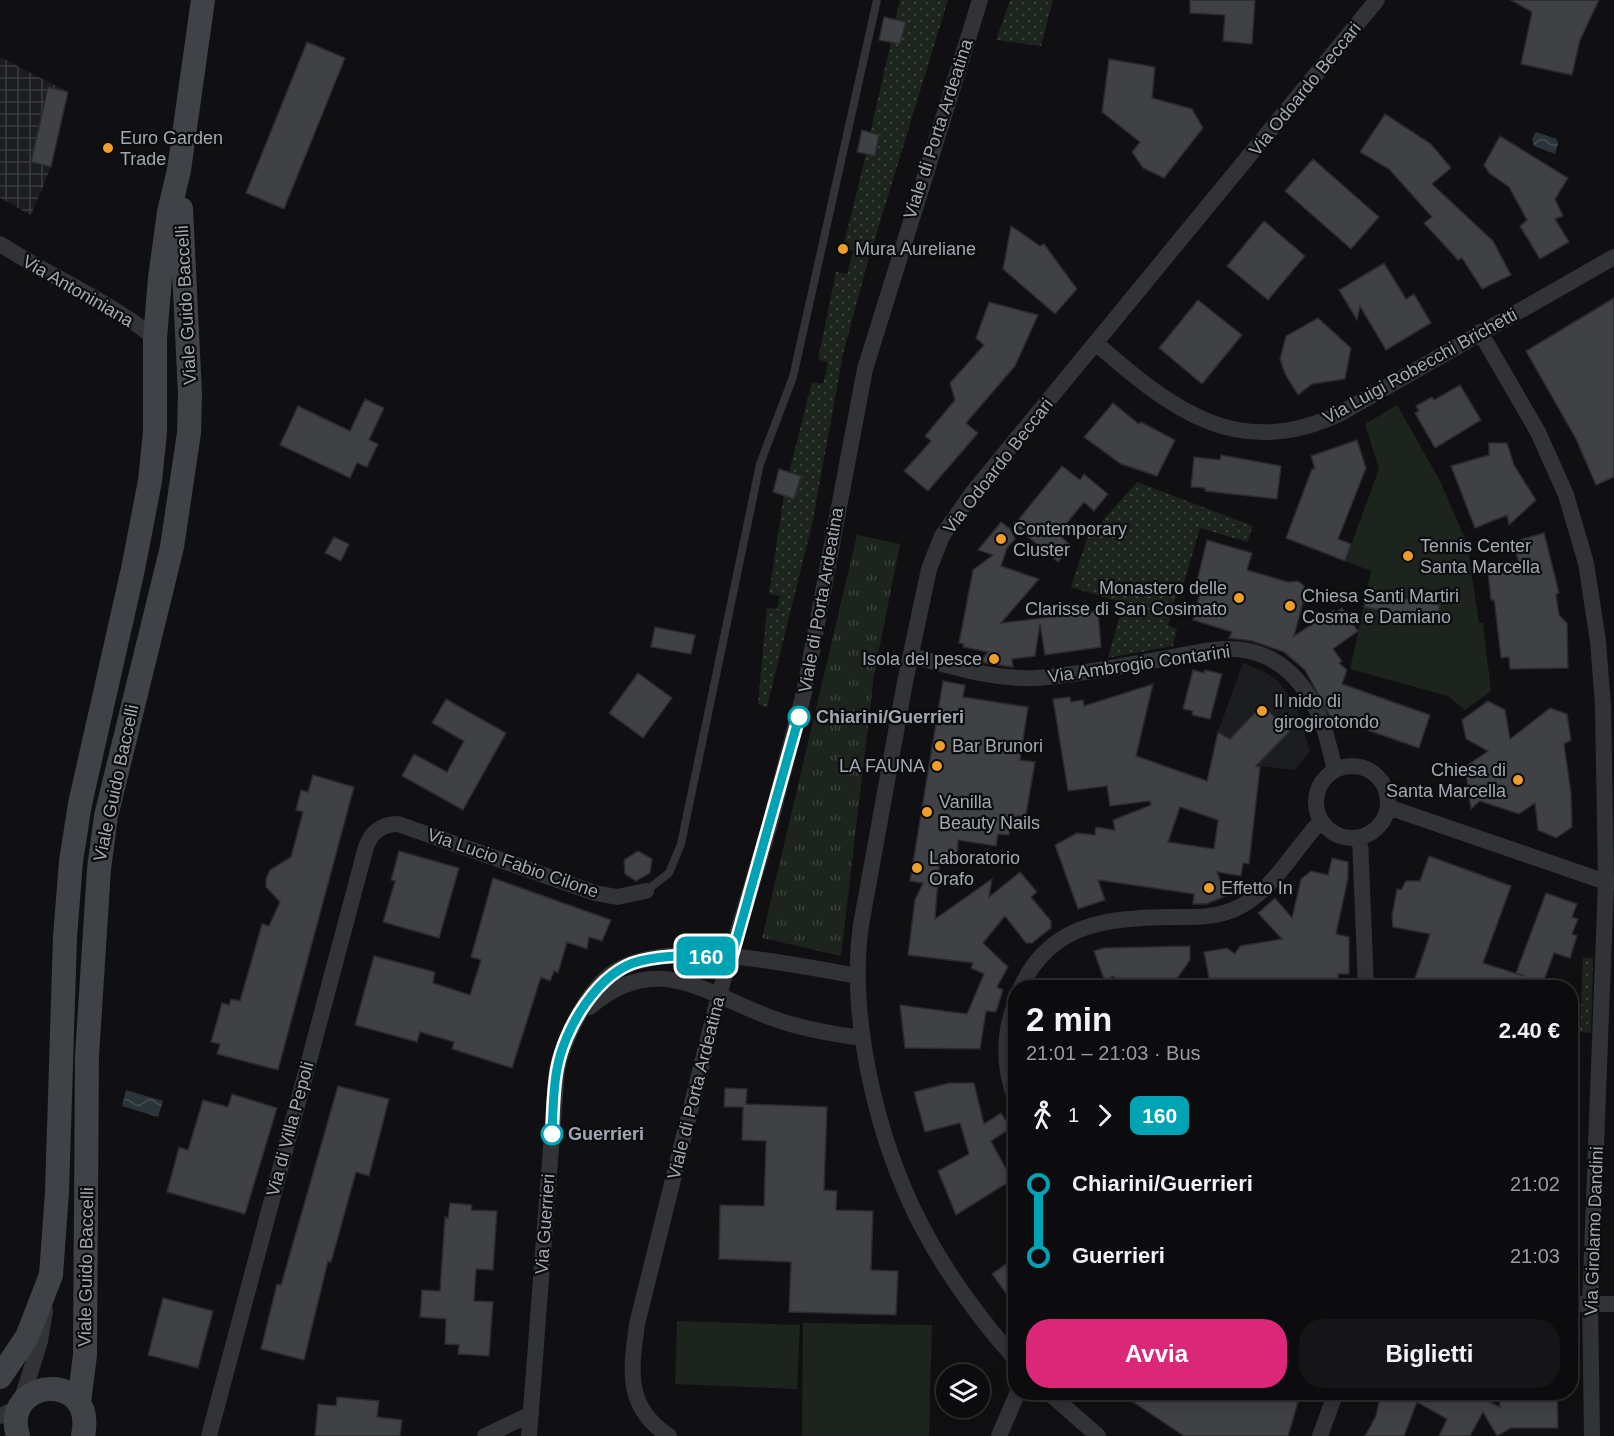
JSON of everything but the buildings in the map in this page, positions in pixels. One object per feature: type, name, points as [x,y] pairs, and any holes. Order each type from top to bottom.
[{"type":"street","name":"Viale Guido Baccelli","points":[[13,1408],[40,1341],[51,1275],[57,1192],[64,937],[71,861],[80,804],[133,569],[150,481],[156,432],[155,338],[164,248],[179,170],[203,0]]},
{"type":"street","name":"Viale di Porta Ardeatina","points":[[669,1436],[648,1419],[638,1403],[631,1367],[637,1324],[719,995],[732,956],[804,693],[865,369],[980,0]]},
{"type":"street","name":"Via Odoardo Beccari","points":[[1008,1351],[949,1276],[909,1203],[881,1127],[862,1038],[857,976],[861,925],[929,569],[942,536],[973,492],[1097,344],[1377,0]]},
{"type":"street","name":"Viale Guido Baccelli","points":[[79,1402],[85,1355],[87,1056],[99,869],[106,816],[172,547],[189,433],[190,394],[179,170]]},
{"type":"street","name":"Via Antoniniana","points":[[0,244],[35,267],[121,312],[155,338]]},
{"type":"street","name":"Via Luigi Robecchi Brichetti","points":[[1097,344],[1160,397],[1184,412],[1232,428],[1280,432],[1315,425],[1341,413],[1614,256]]},
{"type":"street","name":"Via Girolamo Dandini","points":[[1480,332],[1551,459],[1566,495],[1586,563],[1596,620],[1602,684],[1610,882],[1590,1304],[1592,1436]]},
{"type":"street","name":"Via Ambrogio Contarini","points":[[911,656],[980,673],[1022,678],[1052,676],[1220,650],[1250,651],[1275,662],[1293,675],[1306,691],[1321,718],[1335,770]]},
{"type":"street","points":[[1346,766],[1368,770],[1384,785],[1388,807],[1379,827],[1360,838],[1337,836],[1321,821],[1316,810],[1317,792],[1326,776],[1335,770],[1346,766]]},
{"type":"street","points":[[1388,807],[1610,882]]},
{"type":"street","points":[[1026,980],[1046,950],[1061,938],[1080,929],[1104,922],[1132,918],[1213,916],[1241,906],[1266,886],[1321,821]]},
{"type":"street","name":"Via Lucio Fabio Cilone","points":[[381,828],[393,824],[403,826],[595,893],[616,897],[646,891]]},
{"type":"street","name":"Via di Villa Pepoli","points":[[209,1436],[366,847],[381,828]]},
{"type":"street","points":[[1360,838],[1366,980]]},
{"type":"street","name":"Via Guerrieri","points":[[529,1436],[556,1080],[563,1047],[598,986],[615,971],[660,958],[732,956],[857,976]]},
{"type":"street","name":"Via Guerrieri","points":[[580,1017],[612,990],[645,979],[663,978],[688,982],[794,1025],[862,1038]]},
{"type":"street","points":[[1008,1031],[1006,1050],[1008,1076]]},
{"type":"street","name":"Viale Guido Baccelli","points":[[0,1377],[27,1337],[51,1275]]},
{"type":"street","points":[[1578,1304],[1614,1304]]},
{"type":"street","points":[[18,1436],[13,1408],[33,1393],[47,1388],[67,1392],[79,1402],[87,1433]]},
{"type":"street","points":[[999,1436],[1015,1400]]},
{"type":"street","points":[[1057,1400],[1098,1436]]},
{"type":"street","points":[[1320,1436],[1333,1400]]},
{"type":"street","points":[[485,1436],[531,1414]]},
{"type":"lane","points":[[646,891],[669,873],[681,844],[756,481],[768,436],[793,377],[877,0]]},
{"type":"shaded area","points":[[0,57],[68,92],[51,167],[31,215],[0,198]]},
{"type":"shaded area","name":"Il nido di girogirotondo","points":[[1243,663],[1277,680],[1295,703],[1310,751],[1295,770],[1257,766],[1256,760],[1240,744],[1218,732]]},
{"type":"green space","points":[[900,0],[948,0],[866,268],[843,354],[813,520],[767,707],[758,704],[767,608],[777,609],[780,596],[769,594],[784,495],[794,498],[801,477],[789,472],[812,382],[823,384],[828,363],[818,359],[836,272],[847,274],[853,251],[843,248],[866,154],[875,156],[879,136],[870,133],[891,42],[900,44],[905,23],[895,20]]},
{"type":"green space","points":[[1010,0],[1053,0],[1041,46],[996,40]]},
{"type":"green space","name":"Tennis Center Santa Marcella","points":[[1397,405],[1439,479],[1467,543],[1479,623],[1483,623],[1491,691],[1465,710],[1448,696],[1350,669],[1371,571],[1345,561],[1379,469],[1365,424]]},
{"type":"green space","points":[[1137,482],[1253,526],[1247,542],[1200,528],[1182,590],[1178,589],[1168,626],[1177,629],[1173,646],[1108,658],[1123,603],[1071,587],[1087,538]]},
{"type":"green space","points":[[857,535],[900,544],[874,675],[841,956],[762,938]]},
{"type":"green space","points":[[1583,958],[1593,958],[1591,1033],[1580,1032]]},
{"type":"green space","points":[[677,1321],[800,1325],[797,1389],[675,1384]]},
{"type":"green space","points":[[803,1323],[932,1325],[929,1436],[802,1436]]},
{"type":"water","points":[[1536,132],[1557,139],[1555,154],[1534,146],[1532,139]]},
{"type":"water","points":[[126,1090],[163,1101],[158,1117],[122,1106]]},
{"type":"bus line","name":"160","points":[[552,1134],[557,1069],[563,1047],[591,996],[607,977],[639,961],[712,955],[732,956],[799,717]]},
{"type":"place","name":"Euro Garden Trade","points":[[108,148]]},
{"type":"place","name":"Mura Aureliane","points":[[843,249]]},
{"type":"place","name":"Contemporary Cluster","points":[[1001,539]]},
{"type":"place","name":"Tennis Center Santa Marcella","points":[[1408,556]]},
{"type":"place","name":"Monastero delle Clarisse di San Cosimato","points":[[1239,598]]},
{"type":"place","name":"Chiesa Santi Martiri Cosma e Damiano","points":[[1290,606]]},
{"type":"place","name":"Isola del pesce","points":[[994,659]]},
{"type":"place","name":"Il nido di girogirotondo","points":[[1262,711]]},
{"type":"place","name":"Chiarini/Guerrieri","points":[[799,717]]},
{"type":"place","name":"Bar Brunori","points":[[940,746]]},
{"type":"place","name":"LA FAUNA","points":[[937,766]]},
{"type":"place","name":"Chiesa di Santa Marcella","points":[[1518,780]]},
{"type":"place","name":"Vanilla Beauty Nails","points":[[927,812]]},
{"type":"place","name":"Laboratorio Orafo","points":[[917,868]]},
{"type":"place","name":"Effetto In","points":[[1209,888]]},
{"type":"place","name":"Guerrieri","points":[[552,1134]]}]
